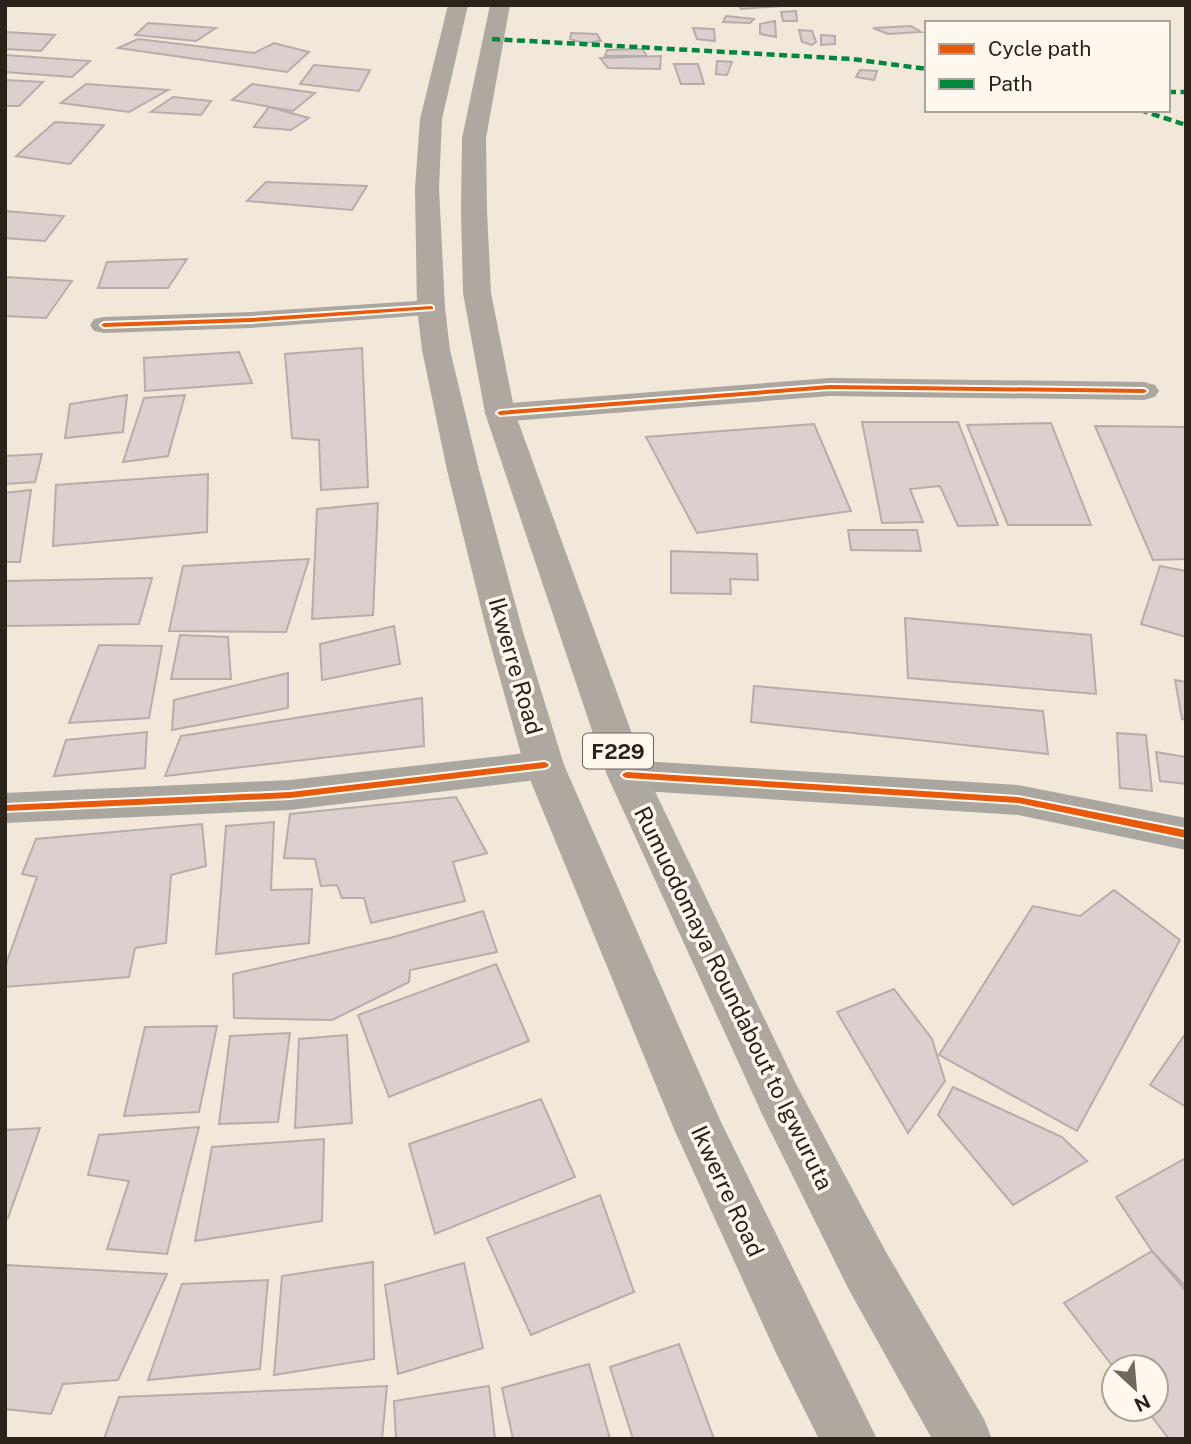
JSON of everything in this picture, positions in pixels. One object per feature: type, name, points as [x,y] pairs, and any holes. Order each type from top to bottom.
[{"type":"main road","name":"Ikwerre Road","points":[[458,5],[432,119],[427,188],[431,308],[436,350],[463,470],[505,632],[544,765],[699,1129],[795,1334],[849,1439]]},
{"type":"main road","name":"Rumuodomaya Roundabout to Igwuruta","points":[[500,5],[474,138],[477,293],[500,413],[627,775],[792,1123],[867,1270],[964,1439]]},
{"type":"street","points":[[104,325],[251,320],[431,308]]},
{"type":"street","points":[[500,413],[830,387],[1144,391]]},
{"type":"street","points":[[5,807],[290,795],[544,765]]},
{"type":"street","points":[[627,775],[1018,800],[1186,834]]},
{"type":"building","points":[[738,5],[794,5],[741,9]]},
{"type":"building","points":[[796,11],[797,21],[783,21],[781,12]]},
{"type":"building","points":[[726,16],[754,19],[750,23],[723,22]]},
{"type":"building","points":[[775,21],[776,37],[760,34],[760,24]]},
{"type":"building","points":[[148,23],[216,28],[196,41],[135,35]]},
{"type":"building","points":[[911,26],[921,32],[888,34],[873,28]]},
{"type":"building","points":[[693,28],[714,29],[715,41],[697,39]]},
{"type":"building","points":[[799,30],[812,31],[816,42],[812,45],[802,42]]},
{"type":"building","points":[[5,32],[55,35],[41,51],[5,49]]},
{"type":"building","points":[[571,33],[597,34],[601,41],[583,43],[570,39]]},
{"type":"building","points":[[821,35],[835,36],[835,44],[821,45]]},
{"type":"building","points":[[138,39],[254,53],[274,43],[309,52],[287,72],[118,48]]},
{"type":"building","points":[[642,49],[647,56],[605,56],[607,50]]},
{"type":"building","points":[[5,55],[90,61],[72,77],[5,72]]},
{"type":"building","points":[[661,56],[660,69],[608,68],[600,58]]},
{"type":"building","points":[[717,61],[732,62],[727,75],[716,74]]},
{"type":"building","points":[[674,64],[698,64],[704,84],[681,84]]},
{"type":"building","points":[[314,65],[370,70],[359,91],[300,84]]},
{"type":"building","points":[[860,70],[877,71],[874,80],[856,77]]},
{"type":"building","points":[[5,80],[43,82],[19,106],[5,106]]},
{"type":"building","points":[[86,84],[168,90],[129,112],[61,103]]},
{"type":"building","points":[[252,84],[315,93],[293,111],[232,100]]},
{"type":"building","points":[[173,97],[211,101],[201,115],[151,112]]},
{"type":"building","points":[[269,107],[309,118],[291,130],[254,127]]},
{"type":"building","points":[[55,122],[104,125],[70,164],[16,156]]},
{"type":"building","points":[[266,182],[367,186],[352,210],[247,201]]},
{"type":"building","points":[[5,211],[64,216],[45,241],[5,238]]},
{"type":"building","points":[[187,259],[168,288],[98,288],[107,262]]},
{"type":"building","points":[[5,277],[72,281],[46,318],[5,316]]},
{"type":"building","points":[[362,348],[368,487],[321,490],[319,440],[292,438],[285,354]]},
{"type":"building","points":[[239,352],[252,383],[145,391],[144,358]]},
{"type":"building","points":[[127,395],[123,432],[65,438],[70,404]]},
{"type":"building","points":[[185,395],[168,456],[123,462],[144,398]]},
{"type":"building","points":[[862,422],[958,422],[998,525],[958,526],[940,486],[910,489],[923,522],[882,523]]},
{"type":"building","points":[[1051,423],[1091,525],[1008,525],[967,425]]},
{"type":"building","points":[[814,424],[851,511],[697,533],[646,437]]},
{"type":"building","points":[[1095,426],[1186,427],[1186,559],[1153,560]]},
{"type":"building","points":[[42,454],[35,482],[5,484],[5,456]]},
{"type":"building","points":[[208,474],[207,532],[53,546],[56,485]]},
{"type":"building","points":[[31,490],[20,562],[5,562],[5,493]]},
{"type":"building","points":[[378,503],[373,615],[312,619],[317,509]]},
{"type":"building","points":[[848,530],[917,530],[921,551],[851,550]]},
{"type":"building","points":[[671,551],[757,554],[758,580],[730,579],[731,594],[671,593]]},
{"type":"building","points":[[309,559],[286,632],[169,631],[183,566]]},
{"type":"building","points":[[1160,566],[1186,571],[1186,637],[1141,624]]},
{"type":"building","points":[[152,578],[139,624],[5,626],[5,581]]},
{"type":"building","points":[[905,618],[1091,635],[1096,694],[908,678]]},
{"type":"building","points":[[394,626],[400,664],[322,680],[320,644]]},
{"type":"building","points":[[180,635],[228,637],[231,679],[171,679]]},
{"type":"building","points":[[99,645],[162,646],[149,718],[69,723]]},
{"type":"building","points":[[288,673],[288,708],[172,730],[174,700]]},
{"type":"building","points":[[1175,680],[1186,682],[1186,720],[1182,719]]},
{"type":"building","points":[[754,686],[1043,711],[1048,754],[751,722]]},
{"type":"building","points":[[422,698],[424,746],[165,776],[181,736]]},
{"type":"building","points":[[147,732],[145,768],[54,776],[66,740]]},
{"type":"building","points":[[1117,733],[1146,735],[1152,791],[1120,788]]},
{"type":"building","points":[[1156,752],[1186,757],[1186,784],[1160,781]]},
{"type":"building","points":[[456,797],[487,853],[453,862],[465,901],[371,923],[364,898],[342,898],[337,885],[321,886],[315,859],[284,858],[290,814]]},
{"type":"building","points":[[274,822],[271,890],[312,889],[309,943],[216,954],[226,826]]},
{"type":"building","points":[[202,824],[206,866],[171,875],[166,943],[135,948],[129,977],[5,987],[5,967],[37,877],[22,874],[36,839]]},
{"type":"building","points":[[1114,890],[1180,940],[1077,1131],[939,1055],[1033,906],[1080,916]]},
{"type":"building","points":[[483,911],[497,952],[410,970],[409,982],[332,1020],[234,1018],[233,974],[390,938]]},
{"type":"building","points":[[496,964],[529,1041],[389,1097],[358,1015]]},
{"type":"building","points":[[894,989],[932,1039],[945,1081],[908,1133],[837,1012]]},
{"type":"building","points":[[217,1026],[199,1112],[124,1116],[145,1027]]},
{"type":"building","points":[[290,1033],[278,1122],[219,1124],[230,1036]]},
{"type":"building","points":[[1186,1033],[1186,1107],[1150,1085]]},
{"type":"building","points":[[347,1035],[352,1123],[295,1128],[299,1039]]},
{"type":"building","points":[[953,1087],[1062,1137],[1087,1161],[1013,1205],[938,1115]]},
{"type":"building","points":[[541,1099],[575,1177],[435,1234],[409,1144]]},
{"type":"building","points":[[199,1127],[167,1254],[107,1249],[129,1181],[88,1175],[99,1135]]},
{"type":"building","points":[[40,1128],[8,1218],[5,1218],[5,1130]]},
{"type":"building","points":[[324,1139],[322,1221],[195,1241],[212,1147]]},
{"type":"building","points":[[1186,1158],[1186,1287],[1152,1251],[1116,1197]]},
{"type":"building","points":[[600,1195],[634,1292],[531,1335],[487,1238]]},
{"type":"building","points":[[1152,1251],[1186,1291],[1186,1439],[1169,1439],[1157,1423],[1170,1423],[1170,1353],[1102,1353],[1064,1303]]},
{"type":"building","points":[[373,1262],[374,1359],[274,1375],[282,1276]]},
{"type":"building","points":[[464,1263],[483,1348],[398,1374],[385,1285]]},
{"type":"building","points":[[6,1265],[167,1274],[118,1380],[63,1384],[51,1414],[5,1409]]},
{"type":"building","points":[[268,1280],[260,1369],[148,1380],[182,1284]]},
{"type":"building","points":[[679,1344],[714,1439],[633,1439],[610,1367]]},
{"type":"building","points":[[589,1364],[610,1439],[513,1439],[502,1388]]},
{"type":"building","points":[[387,1386],[382,1439],[104,1439],[119,1397]]},
{"type":"building","points":[[489,1386],[495,1439],[396,1439],[394,1401]]},
{"type":"marked path","points":[[492,39],[852,59],[925,69]]},
{"type":"marked path","points":[[1170,92],[1186,92]]},
{"type":"marked path","points":[[1146,112],[1186,125]]},
{"type":"cycle path","points":[[104,325],[251,320],[431,308]]},
{"type":"cycle path","points":[[500,413],[830,387],[1144,391]]},
{"type":"cycle path","points":[[5,808],[290,795],[544,765]]},
{"type":"cycle path","points":[[627,775],[1018,800],[1186,834]]}]
